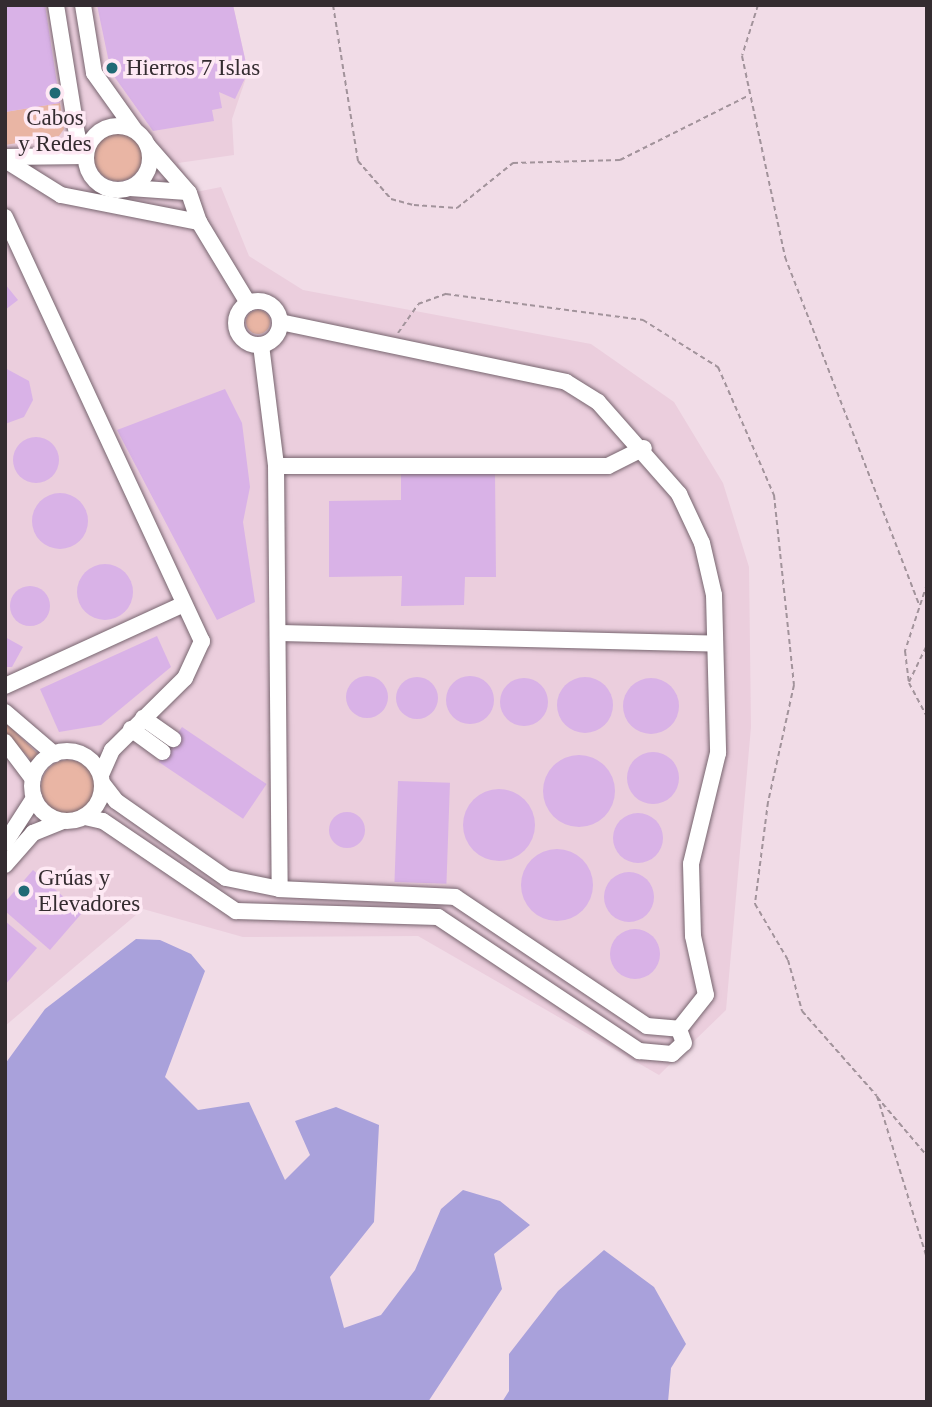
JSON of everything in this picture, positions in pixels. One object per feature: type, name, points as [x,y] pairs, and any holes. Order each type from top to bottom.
[{"type":"street","points":[[56,5],[77,135],[98,183],[128,188],[157,185],[189,193]]},
{"type":"street","points":[[83,5],[94,73],[142,138],[189,193],[199,222],[247,303]]},
{"type":"street","points":[[86,156],[93,138],[110,127],[142,138]]},
{"type":"street","points":[[128,188],[145,175],[142,138]]},
{"type":"street","points":[[5,159],[86,156]]},
{"type":"street","points":[[5,159],[61,195],[199,222]]},
{"type":"street","points":[[5,217],[182,605],[202,641],[199,659],[137,724],[101,779],[99,803],[85,817]]},
{"type":"street","points":[[247,303],[269,303],[280,322],[392,343],[566,382],[598,402],[644,448],[679,494],[702,543],[714,595],[713,644],[718,753],[691,864],[693,936],[706,995],[679,1029]]},
{"type":"street","points":[[247,303],[236,326],[242,338],[261,345],[273,340],[280,322]]},
{"type":"street","points":[[261,345],[276,466],[280,889]]},
{"type":"street","points":[[276,466],[608,466],[644,448]]},
{"type":"street","points":[[5,686],[182,605]]},
{"type":"street","points":[[278,633],[713,644]]},
{"type":"street","points":[[5,712],[54,754]]},
{"type":"street","points":[[137,724],[168,746]]},
{"type":"street","points":[[5,742],[33,779],[34,798],[46,814],[63,821]]},
{"type":"street","points":[[33,779],[54,754],[76,752],[101,779],[116,801],[201,862],[244,885],[455,897],[647,1026],[679,1029]]},
{"type":"street","points":[[5,843],[34,798]]},
{"type":"street","points":[[5,864],[33,833],[63,821],[85,817],[103,821],[186,882],[236,911],[275,916],[438,918],[639,1051],[672,1054],[684,1043],[679,1029]]},
{"type":"street","points":[[186,882],[201,862]]},
{"type":"path","points":[[332,5],[358,161],[391,199],[414,205],[457,208],[513,163],[620,160],[750,95]]},
{"type":"path","points":[[758,5],[742,56],[785,257],[919,604]]},
{"type":"path","points":[[392,343],[418,304],[446,294],[643,320],[718,367],[774,495],[794,685],[768,802],[755,904],[788,960],[802,1011],[927,1156]]},
{"type":"path","points":[[927,584],[905,651],[909,683],[927,717]]},
{"type":"path","points":[[909,683],[927,645]]},
{"type":"path","points":[[877,1096],[927,1259]]},
{"type":"shaded area","points":[[5,5],[233,5],[248,72],[232,119],[234,155],[178,163],[196,192],[221,187],[249,256],[303,290],[591,344],[674,402],[723,483],[749,567],[751,727],[726,1010],[659,1075],[418,936],[243,937],[143,909],[5,1026]]},
{"type":"shaded area","points":[[60,103],[64,129],[59,136],[5,145],[5,112]]},
{"type":"shaded area","points":[[118,133],[135,140],[142,157],[135,174],[118,181],[101,174],[94,157],[101,140]]},
{"type":"shaded area","points":[[258,310],[267,313],[270,322],[267,331],[258,334],[249,331],[246,322],[249,313]]},
{"type":"shaded area","points":[[5,722],[38,754],[32,761],[5,732]]},
{"type":"shaded area","points":[[68,760],[87,768],[95,787],[87,806],[68,814],[49,806],[41,787],[49,768]]},
{"type":"shaded area","points":[[136,939],[160,940],[191,954],[205,971],[165,1077],[198,1110],[249,1102],[285,1180],[310,1155],[295,1121],[336,1107],[379,1125],[374,1222],[330,1277],[344,1328],[381,1315],[415,1270],[441,1209],[463,1190],[500,1201],[530,1225],[494,1254],[502,1289],[428,1402],[5,1402],[5,1064],[45,1009]]},
{"type":"shaded area","points":[[604,1250],[654,1287],[686,1344],[671,1368],[668,1402],[502,1402],[509,1391],[509,1354],[558,1291]]},
{"type":"building","points":[[5,5],[45,5],[60,103],[5,112]]},
{"type":"building","points":[[97,5],[233,5],[248,72],[235,99],[219,92],[222,108],[212,110],[214,121],[153,131],[111,72]]},
{"type":"building","points":[[5,284],[18,300],[5,310]]},
{"type":"building","points":[[5,368],[29,381],[33,400],[24,417],[5,424]]},
{"type":"building","points":[[225,389],[242,423],[250,487],[243,522],[255,602],[217,620],[117,430]]},
{"type":"building","points":[[36,437],[52,444],[59,460],[52,476],[36,483],[20,476],[13,460],[20,444]]},
{"type":"building","points":[[401,471],[495,471],[496,577],[465,577],[464,605],[401,606],[402,576],[329,577],[329,501],[401,500]]},
{"type":"building","points":[[60,493],[71,495],[80,501],[86,510],[86,532],[80,541],[71,547],[60,549],[49,547],[40,541],[34,532],[32,521],[34,510],[40,501],[49,495]]},
{"type":"building","points":[[105,564],[116,566],[125,572],[131,581],[131,603],[125,612],[116,618],[105,620],[94,618],[85,612],[79,603],[77,592],[79,581],[85,572],[94,566]]},
{"type":"building","points":[[30,586],[44,592],[50,606],[44,620],[30,626],[16,620],[10,606],[16,592]]},
{"type":"building","points":[[157,636],[171,667],[101,725],[59,732],[40,689]]},
{"type":"building","points":[[5,637],[23,647],[12,667],[5,667]]},
{"type":"building","points":[[367,676],[382,682],[388,697],[382,712],[367,718],[352,712],[346,697],[352,682]]},
{"type":"building","points":[[470,676],[487,683],[494,700],[487,717],[470,724],[453,717],[446,700],[453,683]]},
{"type":"building","points":[[417,677],[432,683],[438,698],[432,713],[417,719],[402,713],[396,698],[402,683]]},
{"type":"building","points":[[585,677],[596,679],[605,685],[611,694],[611,716],[605,725],[596,731],[585,733],[574,731],[565,725],[559,716],[557,705],[559,694],[565,685],[574,679]]},
{"type":"building","points":[[524,678],[541,685],[548,702],[541,719],[524,726],[507,719],[500,702],[507,685]]},
{"type":"building","points":[[651,678],[662,680],[671,686],[677,695],[677,717],[671,726],[662,732],[651,734],[640,732],[631,726],[625,717],[623,706],[625,695],[631,686],[640,680]]},
{"type":"building","points":[[182,727],[267,784],[243,819],[159,762]]},
{"type":"building","points":[[653,752],[663,754],[671,760],[677,768],[677,788],[671,796],[663,802],[653,804],[643,802],[635,796],[629,788],[627,778],[629,768],[635,760],[643,754]]},
{"type":"building","points":[[579,755],[599,761],[609,771],[615,791],[609,811],[599,821],[579,827],[559,821],[549,811],[543,791],[549,771],[559,761]]},
{"type":"building","points":[[398,781],[450,783],[446,884],[394,882]]},
{"type":"building","points":[[499,789],[519,795],[529,805],[535,825],[529,845],[519,855],[499,861],[479,855],[469,845],[463,825],[469,805],[479,795]]},
{"type":"building","points":[[347,812],[360,817],[365,830],[360,843],[347,848],[334,843],[329,830],[334,817]]},
{"type":"building","points":[[638,813],[656,820],[663,838],[656,856],[638,863],[620,856],[613,838],[620,820]]},
{"type":"building","points":[[557,849],[577,855],[587,865],[593,885],[587,905],[577,915],[557,921],[537,915],[527,905],[521,885],[527,865],[537,855]]},
{"type":"building","points":[[33,870],[82,913],[50,950],[5,911],[5,902]]},
{"type":"building","points":[[629,872],[647,879],[654,897],[647,915],[629,922],[611,915],[604,897],[611,879]]},
{"type":"building","points":[[5,921],[37,948],[5,985]]},
{"type":"building","points":[[635,929],[653,936],[660,954],[653,972],[635,979],[617,972],[610,954],[617,936]]},
{"type":"place","name":"Hierros 7 Islas","points":[[112,68]]},
{"type":"place","name":"Cabos y Redes","points":[[55,93]]},
{"type":"place","name":"Grúas y Elevadores","points":[[24,891]]}]
